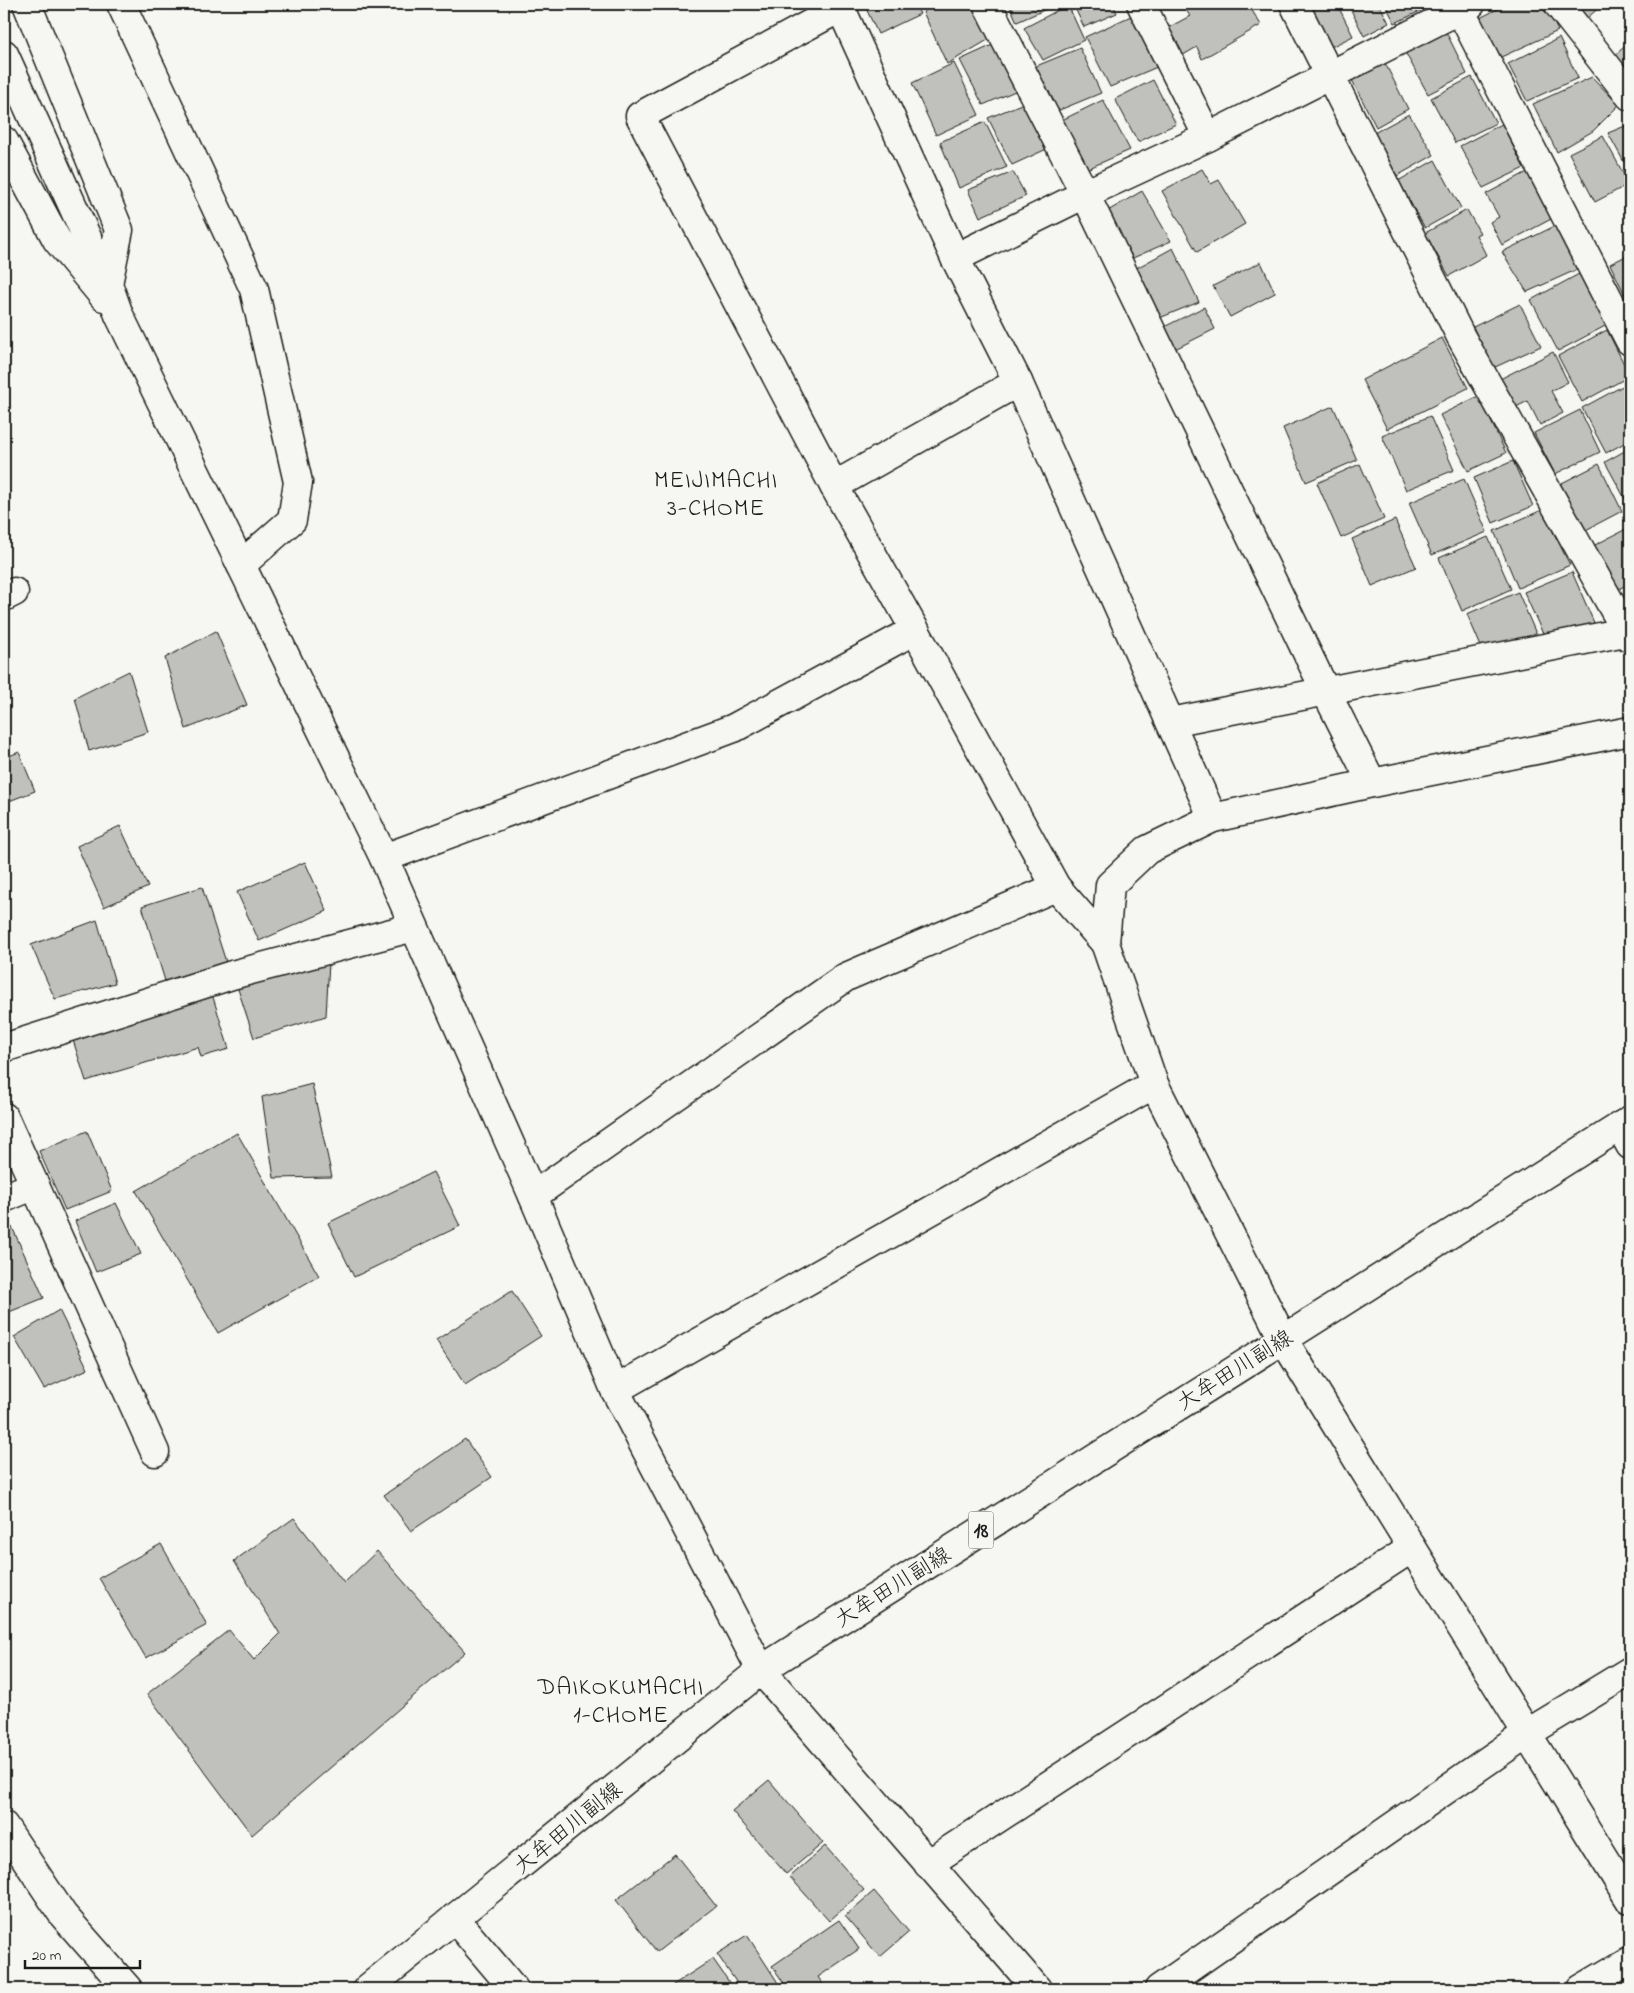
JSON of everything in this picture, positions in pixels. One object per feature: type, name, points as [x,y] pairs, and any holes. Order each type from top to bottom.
[{"type":"street","points":[[27,4],[119,230],[108,284]]},
{"type":"street","points":[[121,4],[254,289],[298,482],[292,520],[241,565]]},
{"type":"street","points":[[986,4],[1085,194],[1372,783]]},
{"type":"street","points":[[1141,4],[1208,137]]},
{"type":"street","points":[[1171,722],[1629,633],[1461,337],[1331,74],[1294,4]]},
{"type":"street","points":[[1558,4],[1630,96]]},
{"type":"street","points":[[1213,818],[1018,382],[955,258],[840,6],[640,116],[834,486],[1056,887],[1105,943],[1154,1084],[1283,1339],[1630,1900]]},
{"type":"street","points":[[955,258],[1085,194],[1208,137],[1462,6],[1630,341]]},
{"type":"street","points":[[4,54],[108,284],[119,315],[384,858],[533,1196],[615,1390],[761,1670],[1037,1989]]},
{"type":"street","points":[[4,141],[56,240],[119,315]]},
{"type":"street","points":[[834,486],[1018,382]]},
{"type":"street","points":[[384,858],[734,728],[915,630]]},
{"type":"street","points":[[1105,943],[1110,885],[1147,850],[1213,818],[1372,783],[1630,731]]},
{"type":"street","points":[[533,1196],[846,977],[1056,887]]},
{"type":"street","points":[[4,1048],[232,975],[414,926]]},
{"type":"street","points":[[615,1390],[1154,1084]]},
{"type":"street","points":[[4,1117],[155,1452]]},
{"type":"street","name":"大牟田川副線","points":[[367,1989],[761,1670],[1283,1339],[1627,1131]]},
{"type":"street","points":[[4,1198],[35,1185]]},
{"type":"street","points":[[928,1864],[1412,1548]]},
{"type":"street","points":[[1159,1989],[1526,1734],[1630,1670]]},
{"type":"street","points":[[4,1826],[63,1914],[128,1989]]},
{"type":"street","points":[[454,1918],[514,1989]]},
{"type":"street","points":[[1580,1989],[1630,1960]]},
{"type":"building","points":[[864,4],[915,4],[920,14],[878,34]]},
{"type":"building","points":[[935,4],[974,4],[993,37],[947,64],[923,12]]},
{"type":"building","points":[[1009,4],[1052,4],[1053,6],[1017,22]]},
{"type":"building","points":[[1073,4],[1113,4],[1117,13],[1084,27]]},
{"type":"building","points":[[1182,4],[1248,4],[1261,25],[1202,59],[1197,47],[1178,58],[1162,31],[1190,16]]},
{"type":"building","points":[[1308,4],[1337,4],[1353,36],[1329,48]]},
{"type":"building","points":[[1348,4],[1379,4],[1389,23],[1364,36]]},
{"type":"building","points":[[1385,4],[1435,4],[1395,23]]},
{"type":"building","points":[[1507,4],[1545,4],[1558,31],[1499,58],[1480,18]]},
{"type":"building","points":[[1572,4],[1603,4],[1585,20]]},
{"type":"building","points":[[1068,5],[1084,40],[1043,60],[1024,28]]},
{"type":"building","points":[[1131,16],[1157,67],[1110,87],[1085,37]]},
{"type":"building","points":[[1446,32],[1467,74],[1428,94],[1405,52]]},
{"type":"building","points":[[1559,38],[1578,78],[1527,101],[1508,64]]},
{"type":"building","points":[[1630,42],[1630,73],[1615,55]]},
{"type":"building","points":[[997,43],[1022,88],[983,105],[960,60]]},
{"type":"building","points":[[1080,48],[1101,93],[1057,111],[1034,67]]},
{"type":"building","points":[[1384,61],[1408,109],[1376,127],[1352,80]]},
{"type":"building","points":[[954,63],[979,115],[936,135],[912,83]]},
{"type":"building","points":[[1472,77],[1496,123],[1455,143],[1431,98]]},
{"type":"building","points":[[1592,77],[1619,105],[1593,131],[1557,152],[1533,104]]},
{"type":"building","points":[[1153,80],[1176,124],[1138,142],[1115,99]]},
{"type":"building","points":[[1103,100],[1130,150],[1087,169],[1062,120]]},
{"type":"building","points":[[1026,102],[1051,147],[1012,165],[988,118]]},
{"type":"building","points":[[1409,114],[1434,155],[1397,176],[1374,133]]},
{"type":"building","points":[[985,122],[1007,167],[959,188],[940,142]]},
{"type":"building","points":[[1502,124],[1524,168],[1483,188],[1460,146]]},
{"type":"building","points":[[1630,124],[1630,173],[1608,133]]},
{"type":"building","points":[[1603,136],[1629,184],[1595,202],[1569,153]]},
{"type":"building","points":[[1435,160],[1461,208],[1425,228],[1398,181]]},
{"type":"building","points":[[1202,169],[1211,184],[1219,180],[1245,224],[1197,252],[1162,191]]},
{"type":"building","points":[[1531,170],[1555,217],[1502,245],[1490,222],[1499,217],[1486,194]]},
{"type":"building","points":[[1013,172],[1026,196],[980,217],[968,190]]},
{"type":"building","points":[[1142,191],[1171,241],[1133,258],[1106,212]]},
{"type":"building","points":[[1467,210],[1480,233],[1476,235],[1486,255],[1449,276],[1425,233]]},
{"type":"building","points":[[1557,225],[1578,269],[1527,292],[1502,252]]},
{"type":"building","points":[[1173,248],[1199,302],[1157,319],[1131,271]]},
{"type":"building","points":[[1630,254],[1630,305],[1610,264]]},
{"type":"building","points":[[1261,262],[1275,293],[1230,317],[1213,286]]},
{"type":"building","points":[[1579,274],[1607,325],[1558,351],[1531,300]]},
{"type":"building","points":[[1520,304],[1541,346],[1493,368],[1473,327]]},
{"type":"building","points":[[1204,307],[1215,329],[1175,349],[1164,327]]},
{"type":"building","points":[[1607,330],[1630,376],[1582,402],[1558,356]]},
{"type":"building","points":[[1442,338],[1468,388],[1387,429],[1362,380]]},
{"type":"building","points":[[1553,352],[1568,382],[1551,391],[1563,413],[1540,425],[1528,401],[1514,408],[1500,379]]},
{"type":"building","points":[[1630,382],[1630,440],[1606,453],[1582,408]]},
{"type":"building","points":[[1479,396],[1506,453],[1468,471],[1440,415]]},
{"type":"building","points":[[1333,406],[1357,460],[1306,482],[1283,428]]},
{"type":"building","points":[[1580,410],[1600,452],[1555,474],[1534,433]]},
{"type":"building","points":[[1430,416],[1454,470],[1406,490],[1382,436]]},
{"type":"building","points":[[1630,448],[1630,505],[1629,506],[1605,462]]},
{"type":"building","points":[[1513,461],[1533,506],[1493,523],[1474,478]]},
{"type":"building","points":[[1360,464],[1384,519],[1341,538],[1317,483]]},
{"type":"building","points":[[1599,464],[1622,511],[1580,533],[1556,486]]},
{"type":"building","points":[[1464,479],[1487,532],[1432,555],[1409,503]]},
{"type":"building","points":[[1542,510],[1570,565],[1518,588],[1494,531]]},
{"type":"building","points":[[1395,520],[1416,567],[1372,586],[1352,539]]},
{"type":"building","points":[[1630,527],[1630,583],[1615,591],[1593,546]]},
{"type":"building","points":[[1488,537],[1511,589],[1462,611],[1439,558]]},
{"type":"building","points":[[1572,572],[1595,625],[1548,645],[1524,592]]},
{"type":"building","points":[[1518,592],[1540,643],[1489,665],[1467,614]]},
{"type":"building","points":[[216,631],[247,705],[186,729],[165,658]]},
{"type":"building","points":[[129,671],[148,732],[89,751],[75,698]]},
{"type":"building","points":[[19,752],[35,791],[4,803],[4,758]]},
{"type":"building","points":[[120,826],[148,887],[104,907],[77,846]]},
{"type":"building","points":[[305,862],[327,911],[259,941],[237,892]]},
{"type":"building","points":[[202,887],[226,962],[165,981],[142,906]]},
{"type":"building","points":[[97,920],[115,983],[55,999],[31,945]]},
{"type":"building","points":[[329,962],[326,1016],[254,1038],[237,986]]},
{"type":"building","points":[[212,994],[229,1049],[201,1057],[198,1047],[86,1081],[72,1037]]},
{"type":"building","points":[[312,1084],[332,1177],[274,1178],[262,1097]]},
{"type":"building","points":[[87,1131],[112,1191],[65,1210],[39,1151]]},
{"type":"building","points":[[237,1133],[319,1276],[218,1333],[136,1191]]},
{"type":"building","points":[[433,1172],[460,1226],[354,1277],[328,1223]]},
{"type":"building","points":[[116,1203],[141,1254],[96,1272],[75,1221]]},
{"type":"building","points":[[12,1227],[44,1298],[4,1314],[4,1230]]},
{"type":"building","points":[[512,1291],[541,1336],[465,1385],[436,1340]]},
{"type":"building","points":[[59,1310],[88,1369],[44,1389],[14,1337]]},
{"type":"building","points":[[465,1439],[492,1477],[411,1531],[384,1495]]},
{"type":"building","points":[[294,1518],[344,1583],[377,1551],[465,1652],[252,1835],[147,1694],[229,1630],[254,1660],[280,1634],[234,1561]]},
{"type":"building","points":[[161,1544],[207,1625],[146,1658],[99,1578]]},
{"type":"building","points":[[769,1780],[823,1843],[786,1874],[732,1811]]},
{"type":"building","points":[[825,1846],[864,1890],[829,1921],[790,1877]]},
{"type":"building","points":[[675,1854],[716,1906],[657,1952],[616,1900]]},
{"type":"building","points":[[874,1891],[909,1932],[880,1957],[845,1916]]},
{"type":"building","points":[[839,1920],[859,1949],[818,1977],[826,1989],[788,1989],[772,1966]]},
{"type":"building","points":[[747,1935],[782,1989],[741,1989],[717,1954]]},
{"type":"building","points":[[713,1959],[734,1989],[676,1989],[673,1985]]},
{"type":"district","name":"MEIJIMACHI 3-CHOME","points":[[716,493]]},
{"type":"district","name":"DAIKOKUMACHI 1-CHOME","points":[[621,1700]]}]
